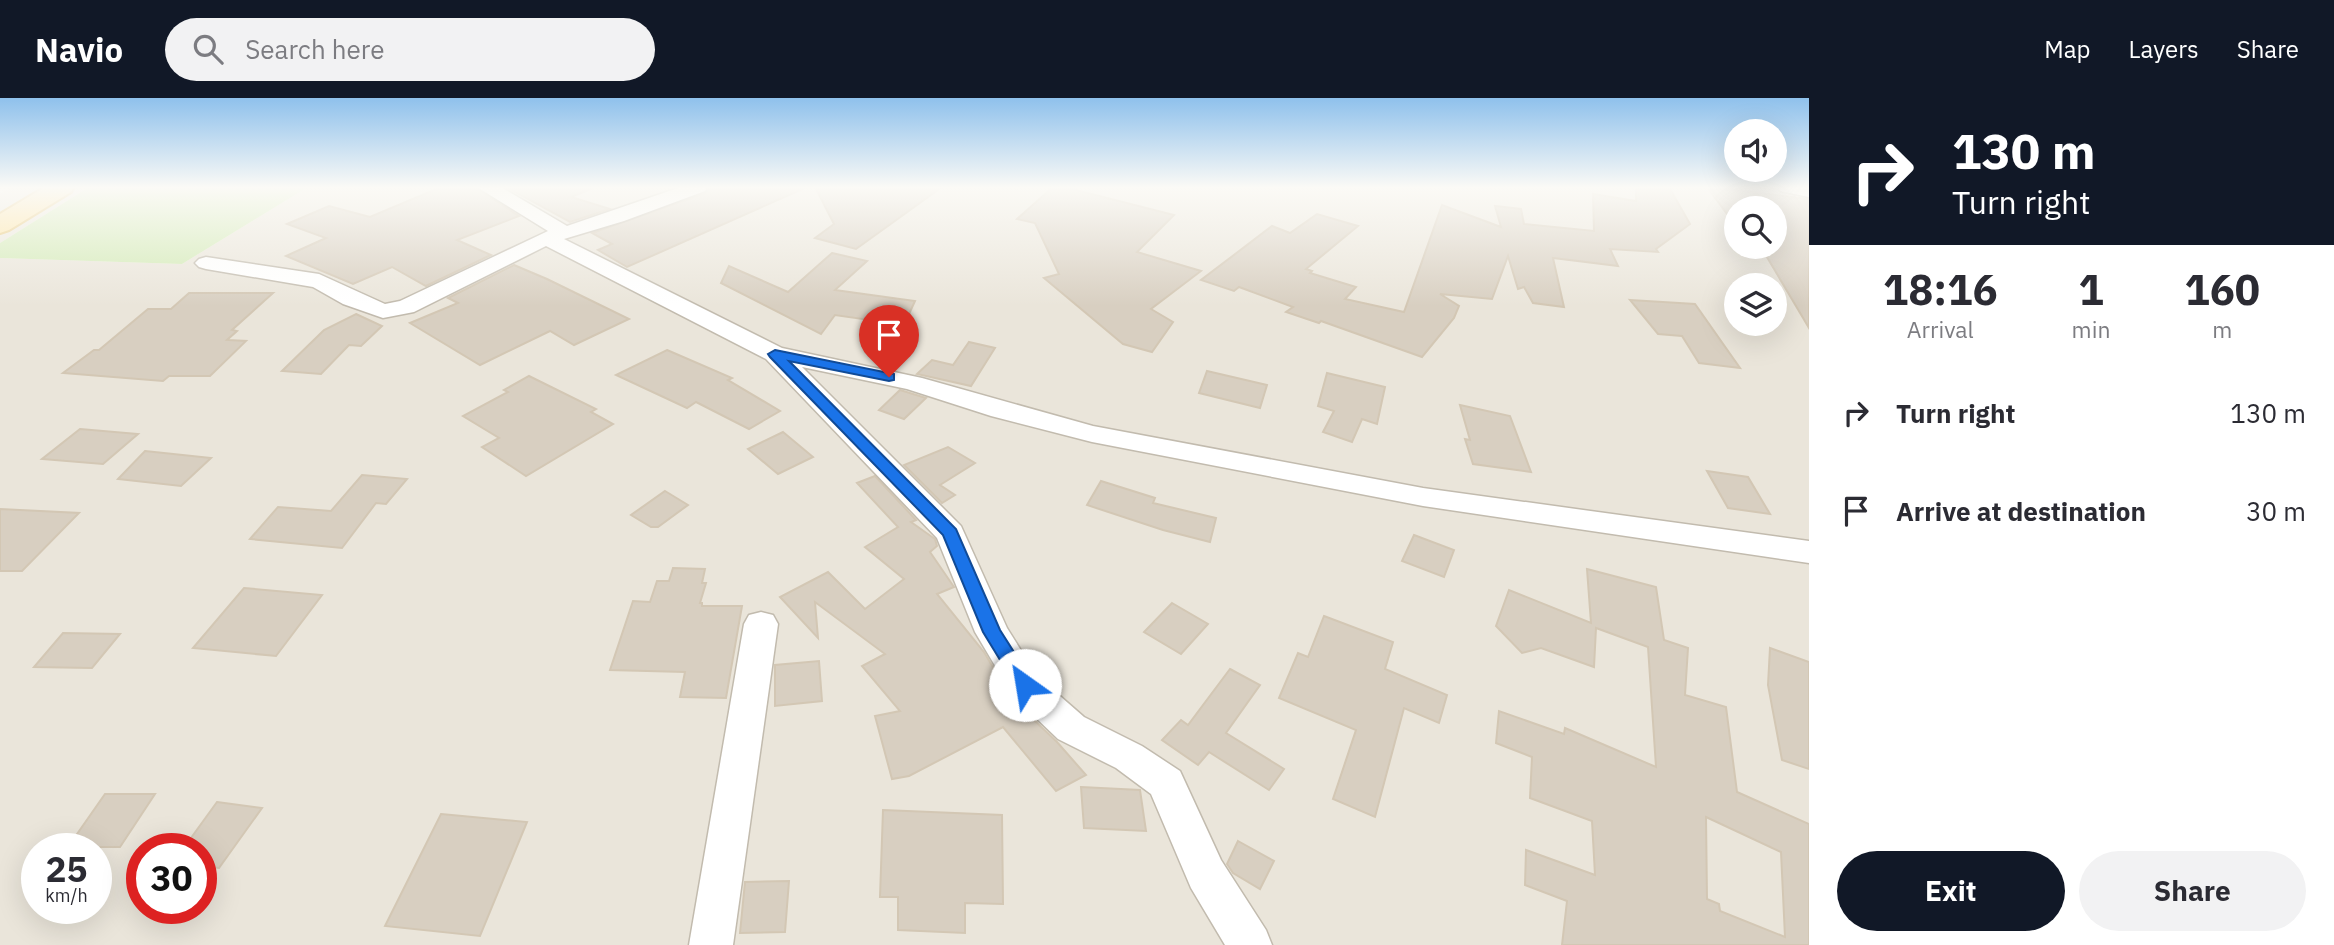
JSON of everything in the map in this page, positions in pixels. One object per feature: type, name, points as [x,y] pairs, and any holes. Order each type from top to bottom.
[{"type":"street","points":[[545,227],[555,235],[775,354],[913,383],[1000,410],[1092,433],[1423,496],[1809,552]]},
{"type":"street","points":[[206,263],[319,281],[351,299],[383,311],[406,307],[555,235],[584,227]]},
{"type":"street","points":[[775,354],[950,533],[992,632],[1025,685],[1071,728],[1129,757],[1166,783],[1206,874],[1250,945]]},
{"type":"street","points":[[711,945],[761,624]]},
{"type":"shaded area","points":[[0,227],[26,227],[0,243]]},
{"type":"shaded area","points":[[243,227],[1724,227],[1724,259],[1787,259],[1787,227],[1809,227],[1809,945],[0,945],[0,258],[182,264]]},
{"type":"green space","points":[[26,227],[243,227],[182,264],[0,258],[0,243]]},
{"type":"building","points":[[294,227],[492,227],[457,240],[491,255],[426,286],[392,267],[353,284],[286,256],[326,238]]},
{"type":"building","points":[[610,227],[718,227],[627,267],[598,250],[612,244],[592,233]]},
{"type":"building","points":[[831,227],[887,227],[856,249],[815,238]]},
{"type":"building","points":[[1037,227],[1162,227],[1137,252],[1201,271],[1151,309],[1173,322],[1152,352],[1123,344],[1044,278],[1059,274]]},
{"type":"building","points":[[1271,227],[1290,233],[1299,227],[1357,227],[1306,269],[1312,271],[1310,273],[1356,287],[1345,299],[1404,312],[1434,227],[1549,227],[1594,231],[1594,227],[1687,227],[1656,249],[1658,252],[1610,249],[1618,266],[1553,258],[1564,307],[1533,303],[1524,287],[1518,289],[1508,256],[1492,299],[1440,294],[1459,306],[1454,318],[1422,357],[1321,321],[1319,323],[1286,312],[1293,307],[1239,287],[1234,291],[1201,280]]},
{"type":"building","points":[[1787,227],[1809,227],[1809,328],[1787,291],[1787,273],[1776,273],[1768,259],[1787,259]]},
{"type":"building","points":[[832,253],[867,261],[835,290],[915,301],[904,325],[835,315],[821,334],[721,283],[729,266],[788,292]]},
{"type":"building","points":[[514,265],[629,319],[574,345],[550,331],[480,365],[410,323],[458,303],[448,298]]},
{"type":"building","points":[[189,293],[273,293],[232,330],[237,331],[227,340],[246,341],[210,376],[169,376],[163,381],[63,373],[94,350],[99,350],[148,309],[171,309]]},
{"type":"building","points":[[1630,300],[1695,304],[1740,368],[1699,363],[1682,336],[1658,334]]},
{"type":"building","points":[[356,314],[382,326],[361,346],[349,345],[321,374],[282,371],[324,330]]},
{"type":"building","points":[[969,342],[995,348],[971,386],[917,374],[932,360],[953,365]]},
{"type":"building","points":[[667,350],[732,378],[728,380],[780,411],[749,429],[696,402],[687,408],[616,375]]},
{"type":"building","points":[[1207,371],[1267,385],[1260,408],[1199,393]]},
{"type":"building","points":[[1327,373],[1385,387],[1377,424],[1362,419],[1352,442],[1323,432],[1334,411],[1318,406]]},
{"type":"building","points":[[529,376],[596,409],[591,412],[613,424],[526,476],[482,447],[499,438],[463,416],[508,392],[504,390]]},
{"type":"building","points":[[900,390],[926,398],[904,419],[879,410]]},
{"type":"building","points":[[1460,405],[1510,416],[1531,472],[1473,464],[1465,439],[1470,440]]},
{"type":"building","points":[[80,429],[138,434],[103,464],[42,459]]},
{"type":"building","points":[[783,432],[813,457],[778,474],[748,449]]},
{"type":"building","points":[[948,447],[975,463],[940,485],[955,495],[942,503],[904,465]]},
{"type":"building","points":[[145,451],[211,458],[181,486],[118,479]]},
{"type":"building","points":[[1707,471],[1748,477],[1770,514],[1728,508]]},
{"type":"building","points":[[362,475],[407,479],[386,504],[376,503],[342,548],[250,539],[278,507],[331,511]]},
{"type":"building","points":[[875,476],[916,520],[911,522],[935,539],[937,546],[930,552],[954,587],[937,594],[984,652],[1011,698],[1057,742],[1086,775],[1056,791],[1003,727],[909,776],[892,779],[875,716],[900,711],[862,666],[885,654],[815,602],[818,638],[780,597],[828,572],[865,609],[904,579],[865,547],[898,527],[857,483]]},
{"type":"building","points":[[1101,481],[1155,498],[1153,503],[1216,518],[1210,542],[1087,505]]},
{"type":"building","points":[[665,491],[688,505],[658,527],[651,527],[631,515]]},
{"type":"building","points":[[0,509],[79,513],[22,571],[0,571]]},
{"type":"building","points":[[1414,535],[1454,550],[1444,577],[1402,561]]},
{"type":"building","points":[[673,568],[705,569],[702,583],[706,583],[700,603],[702,606],[742,606],[726,698],[680,697],[685,672],[610,670],[633,601],[650,602],[657,581],[669,581]]},
{"type":"building","points":[[1587,569],[1656,587],[1664,640],[1688,648],[1685,695],[1726,707],[1737,792],[1809,824],[1809,945],[1562,945],[1567,901],[1525,885],[1526,850],[1595,875],[1592,821],[1530,798],[1532,757],[1496,743],[1499,711],[1564,734],[1565,728],[1656,767],[1648,647],[1596,628],[1594,667],[1541,648],[1522,653],[1496,626],[1509,590],[1591,623]],"holes":[[[1706,817],[1781,852],[1785,937],[1720,911],[1719,904],[1707,899]]]},
{"type":"building","points":[[244,588],[322,595],[276,656],[193,648]]},
{"type":"building","points":[[1172,603],[1208,624],[1181,654],[1144,632]]},
{"type":"building","points":[[1324,616],[1393,642],[1385,669],[1447,695],[1439,723],[1404,708],[1375,817],[1333,799],[1356,730],[1279,698],[1298,653],[1308,657]]},
{"type":"building","points":[[63,633],[120,634],[92,668],[34,667]]},
{"type":"building","points":[[1770,648],[1809,662],[1809,769],[1782,760],[1768,685]]},
{"type":"building","points":[[819,661],[822,701],[775,706],[775,665]]},
{"type":"building","points":[[1230,669],[1260,685],[1226,733],[1284,769],[1269,790],[1209,752],[1198,765],[1162,740],[1181,720],[1188,725]]},
{"type":"building","points":[[1081,787],[1140,790],[1146,831],[1084,828]]},
{"type":"building","points":[[105,794],[155,794],[129,833],[126,833],[120,847],[112,847],[112,833],[78,833]]},
{"type":"building","points":[[217,802],[262,808],[219,868],[217,833],[195,833]]},
{"type":"building","points":[[883,810],[1002,815],[1003,904],[965,903],[965,933],[898,930],[898,897],[880,897]]},
{"type":"building","points":[[441,814],[527,822],[480,936],[385,926]]},
{"type":"building","points":[[1238,841],[1274,861],[1260,889],[1233,873],[1227,864]]},
{"type":"building","points":[[789,881],[785,932],[740,933],[745,882]]},
{"type":"route","points":[[889,377],[775,354],[812,395],[950,533],[992,632],[1025,685]]}]
